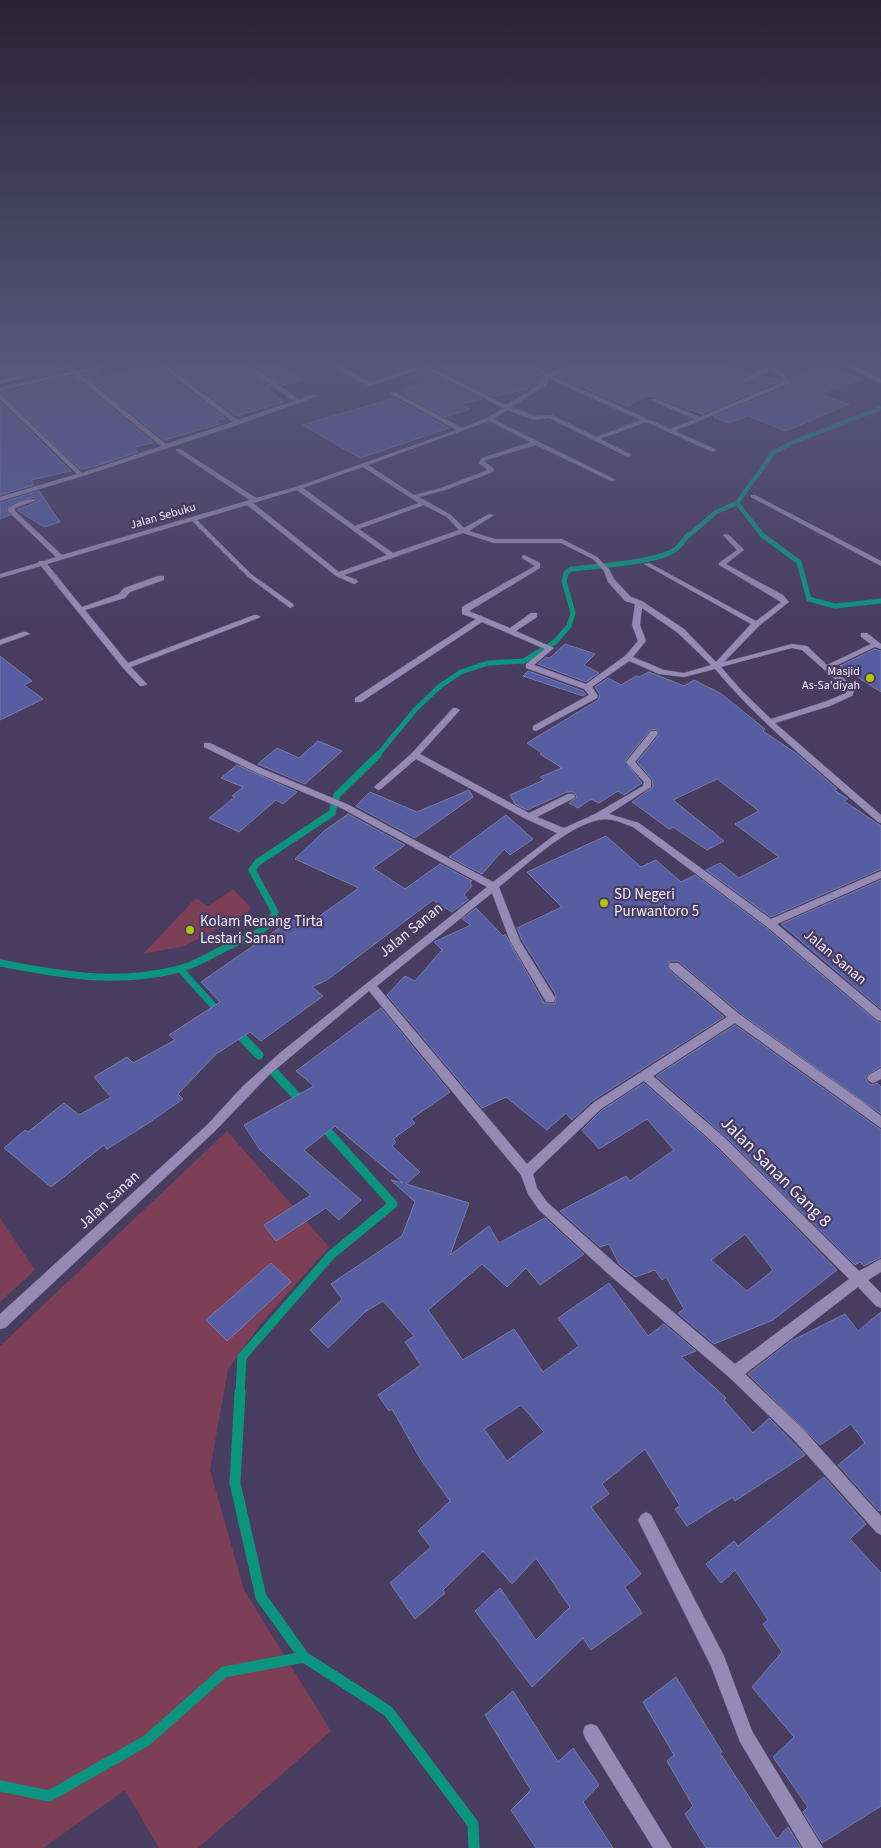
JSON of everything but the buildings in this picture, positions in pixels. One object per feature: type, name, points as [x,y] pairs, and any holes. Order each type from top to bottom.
[{"type":"street","points":[[56,450],[81,475]]},
{"type":"street","points":[[0,499],[81,475],[153,450]]},
{"type":"street","points":[[178,450],[252,502],[338,575],[354,582]]},
{"type":"street","name":"Jalan Sebuku","points":[[0,576],[41,562],[298,488],[404,450]]},
{"type":"street","points":[[414,497],[443,489],[491,471],[493,470],[482,463],[484,459],[511,450]]},
{"type":"street","points":[[549,450],[613,480]]},
{"type":"street","points":[[619,450],[628,455]]},
{"type":"street","points":[[364,464],[425,504],[448,516],[463,531],[494,541],[562,541],[595,558],[607,570],[611,580],[628,599],[639,603],[681,631],[716,666],[739,694],[881,820]]},
{"type":"street","points":[[298,488],[393,556]]},
{"type":"street","points":[[753,496],[881,564]]},
{"type":"street","points":[[34,500],[11,509],[12,512],[60,557]]},
{"type":"street","points":[[354,528],[425,504]]},
{"type":"street","points":[[338,575],[463,531],[490,514]]},
{"type":"street","points":[[193,518],[249,575],[290,606]]},
{"type":"street","points":[[716,666],[756,624],[785,602],[780,597],[721,564],[741,550],[726,535]]},
{"type":"street","points":[[524,557],[538,564],[538,567],[465,609],[465,612],[512,630],[550,648],[529,666],[588,687],[594,696],[536,728]]},
{"type":"street","points":[[41,562],[143,684]]},
{"type":"street","points":[[647,564],[756,624]]},
{"type":"street","points":[[82,609],[122,596],[127,590],[161,578]]},
{"type":"street","points":[[588,687],[628,658],[642,640],[636,625],[639,603]]},
{"type":"street","points":[[512,630],[534,615]]},
{"type":"street","points":[[126,666],[256,617]]},
{"type":"street","points":[[358,700],[482,619]]},
{"type":"street","points":[[0,643],[26,634]]},
{"type":"street","points":[[864,636],[878,646]]},
{"type":"street","points":[[628,658],[662,672],[684,675],[798,646],[809,652],[851,689],[849,694],[827,704],[769,722]]},
{"type":"street","points":[[826,668],[878,646]]},
{"type":"street","points":[[378,787],[415,755],[456,710]]},
{"type":"street","points":[[598,817],[649,784],[630,762],[654,734]]},
{"type":"street","points":[[207,745],[260,771],[344,806],[494,886],[515,941],[550,999]]},
{"type":"street","points":[[415,755],[530,817],[564,832]]},
{"type":"street","points":[[530,817],[571,796]]},
{"type":"street","name":"Jalan Sanan","points":[[0,1323],[211,1128],[238,1097],[275,1061],[430,934],[564,832],[598,817],[620,818],[636,825],[770,923],[881,1017]]},
{"type":"street","points":[[770,923],[881,874]]},
{"type":"street","points":[[674,966],[735,1017],[859,1105],[881,1124]]},
{"type":"street","points":[[370,985],[526,1172],[532,1190],[543,1206],[611,1268],[735,1373],[798,1434],[881,1527]]},
{"type":"street","points":[[526,1172],[597,1106],[735,1017]]},
{"type":"street","name":"Jalan Sanan Gang 8","points":[[646,1075],[721,1142],[881,1302]]},
{"type":"street","points":[[735,1373],[857,1280],[881,1265]]},
{"type":"street","points":[[646,1520],[718,1662],[746,1736],[814,1848]]},
{"type":"street","points":[[592,1732],[663,1848]]},
{"type":"shaded area","name":"Kolam Renang Tirta Lestari Sanan","points":[[233,889],[251,908],[245,914],[184,946],[143,954],[196,898],[208,906]]},
{"type":"shaded area","points":[[227,1131],[329,1247],[264,1320],[228,1369],[210,1470],[244,1590],[331,1731],[198,1848],[159,1848],[125,1790],[43,1848],[0,1848],[0,1346]]},
{"type":"shaded area","points":[[0,1218],[35,1270],[0,1302]]},
{"type":"waterway","points":[[737,503],[773,453],[778,450]]},
{"type":"waterway","points":[[687,537],[716,512],[737,503]]},
{"type":"waterway","points":[[737,503],[763,536]]},
{"type":"waterway","points":[[377,756],[415,710],[440,686],[461,672],[488,663],[524,661],[555,642],[569,626],[573,613],[564,581],[566,573],[571,569],[653,558],[675,550],[688,535]]},
{"type":"waterway","points":[[763,536],[799,562],[809,599],[835,606],[881,601]]},
{"type":"waterway","points":[[0,963],[89,976],[111,977],[156,974],[179,969],[198,962],[257,933],[268,924],[275,912],[252,870],[258,862],[332,813],[337,795],[377,756]]},
{"type":"waterway","points":[[180,969],[220,1013]]},
{"type":"waterway","points":[[238,1032],[241,1036]]},
{"type":"waterway","points":[[240,1035],[259,1055]]},
{"type":"waterway","points":[[275,1073],[302,1102]]},
{"type":"waterway","points":[[240,1393],[242,1357],[331,1255],[393,1204],[322,1125]]},
{"type":"waterway","points":[[240,1392],[235,1483],[261,1597],[304,1657]]},
{"type":"waterway","points":[[0,1786],[49,1796],[146,1741],[224,1672],[304,1657]]},
{"type":"waterway","points":[[304,1657],[388,1711],[473,1824],[474,1848]]},
{"type":"place","name":"Masjid As-Sa'diyah","points":[[870,678]]},
{"type":"place","name":"SD Negeri Purwantoro 5","points":[[604,903]]},
{"type":"place","name":"Kolam Renang Tirta Lestari Sanan","points":[[190,930]]}]
